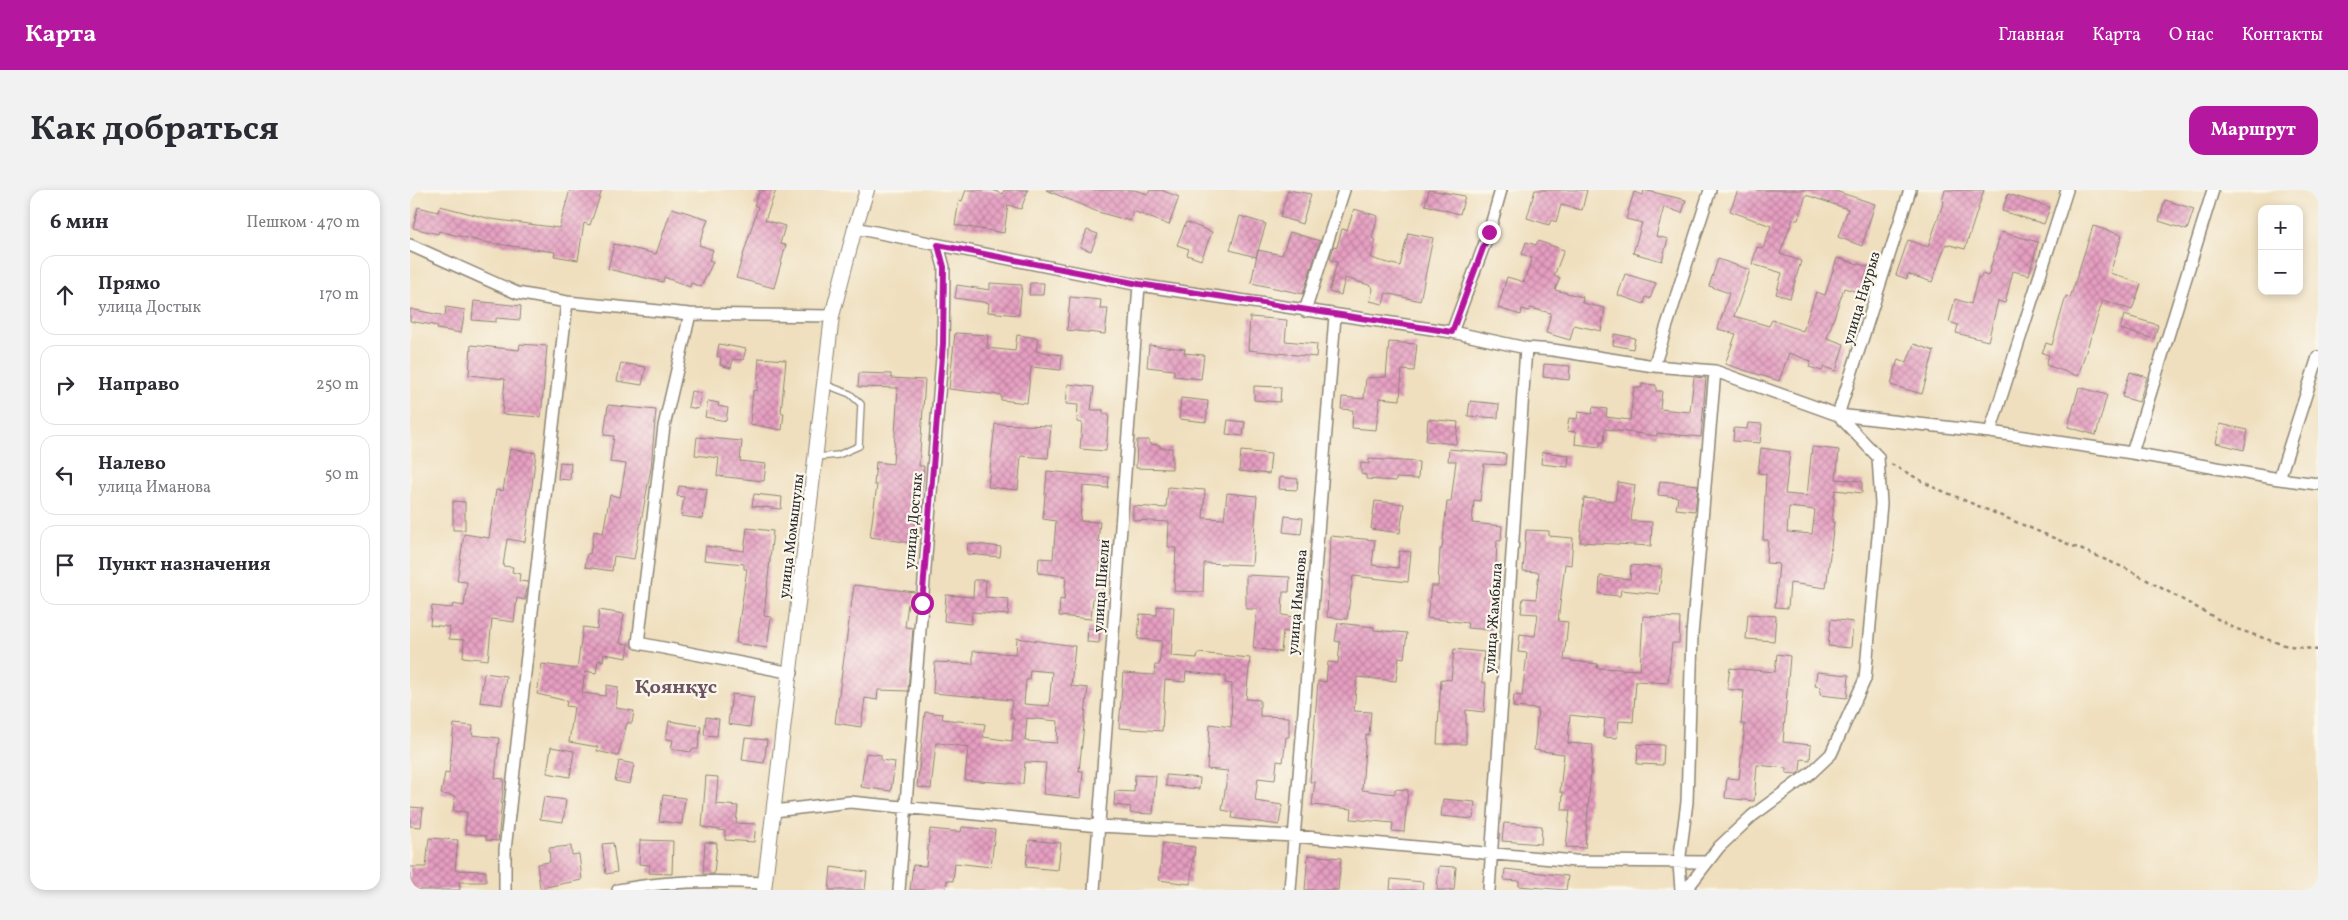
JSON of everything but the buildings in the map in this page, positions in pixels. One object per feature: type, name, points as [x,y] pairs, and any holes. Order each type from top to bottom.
[{"type":"street","name":"улица Момышулы","points":[[765,886],[792,673],[832,316],[854,228],[867,190]]},
{"type":"street","points":[[1305,311],[1344,190]]},
{"type":"street","points":[[1452,332],[1489,232],[1501,190]]},
{"type":"street","points":[[1654,366],[1710,190]]},
{"type":"street","name":"улица Наурыз","points":[[1838,415],[1910,190]]},
{"type":"street","points":[[1990,432],[2067,190]]},
{"type":"street","points":[[2132,453],[2213,190]]},
{"type":"street","points":[[854,228],[1139,284],[1335,316],[1452,332],[1526,348],[1554,350],[1654,366],[1715,370],[1838,415],[1990,432],[2318,484]]},
{"type":"street","points":[[410,245],[517,293],[567,302],[690,314],[832,316]]},
{"type":"street","name":"улица Достык","points":[[899,890],[904,808],[943,344],[944,267],[938,245]]},
{"type":"street","name":"улица Шиели","points":[[1094,890],[1139,284]]},
{"type":"street","points":[[506,890],[505,850],[567,302]]},
{"type":"street","points":[[690,314],[664,426],[638,643],[792,673]]},
{"type":"street","name":"улица Иманова","points":[[1290,890],[1335,316]]},
{"type":"street","name":"улица Жамбыла","points":[[1489,890],[1526,348]]},
{"type":"street","points":[[2279,479],[2318,357]]},
{"type":"street","points":[[1681,890],[1679,864],[1687,802],[1692,636],[1715,370]]},
{"type":"street","points":[[1686,890],[1706,862],[1752,816],[1812,772],[1831,754],[1865,679],[1881,504],[1878,457],[1838,415]]},
{"type":"street","points":[[774,811],[850,802],[1099,826],[1294,836],[1575,861],[1679,864],[1706,862]]},
{"type":"street","points":[[618,890],[676,882],[765,886]]},
{"type":"lane","points":[[816,457],[838,455],[859,446],[861,404],[850,394],[824,384]]},
{"type":"path","points":[[1878,457],[1933,487],[2125,568],[2234,628],[2284,645],[2318,650]]},
{"type":"district","name":"Қоянқұс","points":[[676,686]]},
{"type":"route","points":[[922,603],[943,344],[944,267],[938,245],[1139,284],[1335,316],[1452,332],[1489,232]]}]
